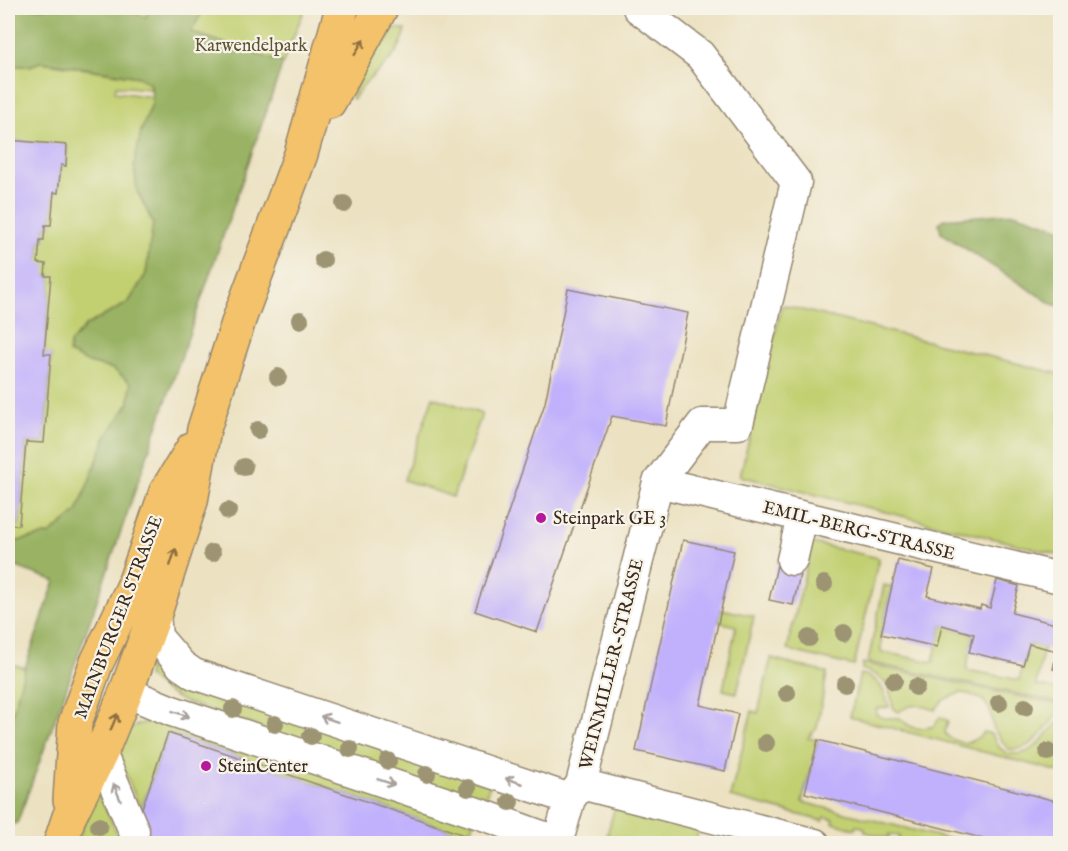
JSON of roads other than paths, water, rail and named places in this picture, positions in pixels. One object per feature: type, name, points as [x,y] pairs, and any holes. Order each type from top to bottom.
[{"type":"main road","name":"MAINBURGER STRASSE","points":[[65,830],[101,753],[155,613],[191,501],[204,429],[240,317],[301,154],[342,8]]},
{"type":"main road","name":"MAINBURGER STRASSE","points":[[301,154],[381,8]]},
{"type":"main road","name":"MAINBURGER STRASSE","points":[[65,830],[75,723],[96,664],[133,587],[166,492],[204,429]]},
{"type":"main road","points":[[126,692],[119,674],[119,664],[133,587]]},
{"type":"street","points":[[638,8],[700,55],[796,182],[738,424],[702,424],[658,482]]},
{"type":"street","name":"EMIL-BERG-STRASSE","points":[[658,482],[1060,578]]},
{"type":"street","name":"WEINMILLER-STRASSE","points":[[557,843],[575,791],[658,482]]},
{"type":"street","points":[[792,560],[802,517]]},
{"type":"street","points":[[155,613],[157,637],[175,660],[194,674],[575,791],[734,833],[815,843]]},
{"type":"street","points":[[126,692],[172,711],[489,816],[557,843]]},
{"type":"street","points":[[101,753],[134,831]]},
{"type":"place","name":"Steinpark GE 3","points":[[541,518]]},
{"type":"place","name":"SteinCenter","points":[[206,766]]},
{"type":"park label","name":"Karwendelpark","points":[[251,45]]}]
